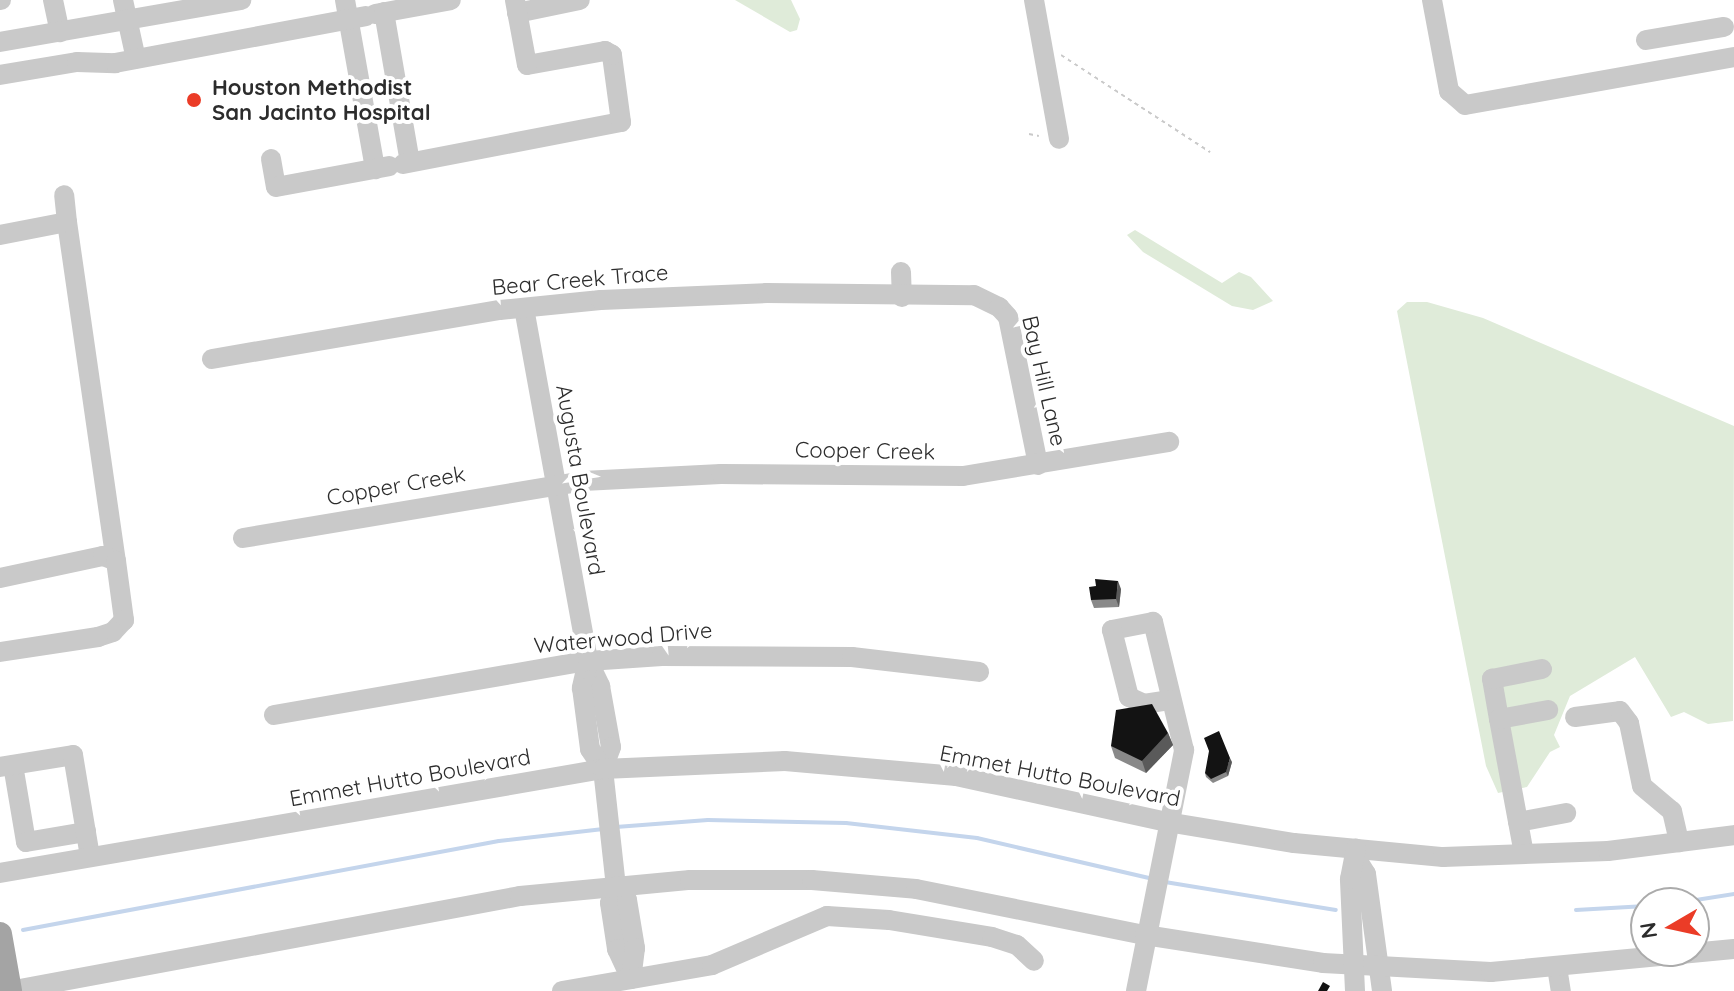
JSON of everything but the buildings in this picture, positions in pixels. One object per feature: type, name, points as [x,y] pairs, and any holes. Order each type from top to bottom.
[{"type":"main road","points":[[0,934],[10,991]]},
{"type":"street","points":[[53,0],[60,32]]},
{"type":"street","points":[[0,42],[60,32],[125,10],[241,0]]},
{"type":"street","points":[[0,75],[77,62],[136,59],[364,12],[451,0]]},
{"type":"street","points":[[271,159],[276,187],[621,122],[612,55],[605,51],[527,65],[516,6],[580,0]]},
{"type":"street","points":[[1034,0],[1059,139]]},
{"type":"street","points":[[1432,0],[1449,91],[1465,105],[1734,57]]},
{"type":"street","points":[[125,10],[136,59]]},
{"type":"street","points":[[364,12],[347,50],[360,120],[395,165]]},
{"type":"street","points":[[364,12],[395,165]]},
{"type":"street","points":[[1646,40],[1724,27]]},
{"type":"street","points":[[1696,32],[1702,63]]},
{"type":"street","points":[[0,652],[113,632],[124,620],[64,195]]},
{"type":"street","points":[[0,235],[67,222]]},
{"type":"street","points":[[901,272],[902,297]]},
{"type":"street","name":"Bear Creek Trace","points":[[212,359],[524,308],[668,295],[957,296]]},
{"type":"street","name":"Bay Hill Lane","points":[[957,296],[986,298],[1008,317],[1038,465]]},
{"type":"street","name":"Augusta Boulevard","points":[[524,308],[588,661],[600,686],[611,747],[603,769],[616,886],[610,903],[617,949],[631,979]]},
{"type":"street","name":"Cooper Creek","points":[[557,485],[721,474],[915,479],[1038,465],[1169,442]]},
{"type":"street","name":"Copper Creek","points":[[243,538],[557,485]]},
{"type":"street","points":[[0,578],[103,556],[116,561]]},
{"type":"street","name":"Waterwood Drive","points":[[274,715],[588,661],[778,654],[979,672]]},
{"type":"street","points":[[1524,854],[1492,679],[1542,669]]},
{"type":"street","points":[[1136,991],[1167,822],[1184,758],[1169,700]]},
{"type":"street","points":[[1499,719],[1548,710]]},
{"type":"street","points":[[1575,717],[1620,711],[1629,723],[1642,786],[1672,811],[1679,842]]},
{"type":"street","points":[[86,832],[26,842],[7,766],[73,755],[86,832],[90,857]]},
{"type":"street","name":"Emmet Hutto Boulevard","points":[[0,873],[603,769],[785,761],[956,776],[1167,822],[1356,853],[1443,857],[1524,854],[1734,835]]},
{"type":"street","points":[[1518,822],[1566,813]]},
{"type":"street","points":[[1355,991],[1350,873],[1356,853]]},
{"type":"street","points":[[1356,853],[1366,874],[1382,991]]},
{"type":"street","points":[[10,991],[114,981],[520,896],[616,886],[751,879],[903,888],[1145,935],[1379,966],[1491,972],[1734,949]]},
{"type":"street","points":[[562,991],[712,965],[827,916],[889,920],[992,937],[1017,945],[1034,961]]},
{"type":"street","points":[[1557,967],[1561,991]]},
{"type":"path","points":[[1042,40],[1079,70],[1210,152]]},
{"type":"green space","points":[[735,0],[791,0],[800,19],[797,30],[790,32]]},
{"type":"green space","points":[[1135,230],[1222,283],[1239,272],[1251,277],[1273,301],[1253,310],[1232,306],[1143,252],[1127,235]]},
{"type":"green space","points":[[1407,302],[1427,302],[1483,318],[1734,426],[1733,721],[1708,724],[1684,712],[1671,717],[1635,657],[1570,696],[1554,735],[1560,747],[1550,752],[1527,787],[1498,793],[1486,766],[1397,311]]},
{"type":"waterway","points":[[616,827],[708,820],[846,823],[977,838],[1153,879]]},
{"type":"waterway","points":[[23,930],[499,841],[603,829]]},
{"type":"waterway","points":[[1165,882],[1336,910]]},
{"type":"waterway","points":[[1710,898],[1734,894]]},
{"type":"waterway","points":[[1576,910],[1630,907]]},
{"type":"place","name":"Houston Methodist San Jacinto Hospital","points":[[194,100]]}]
